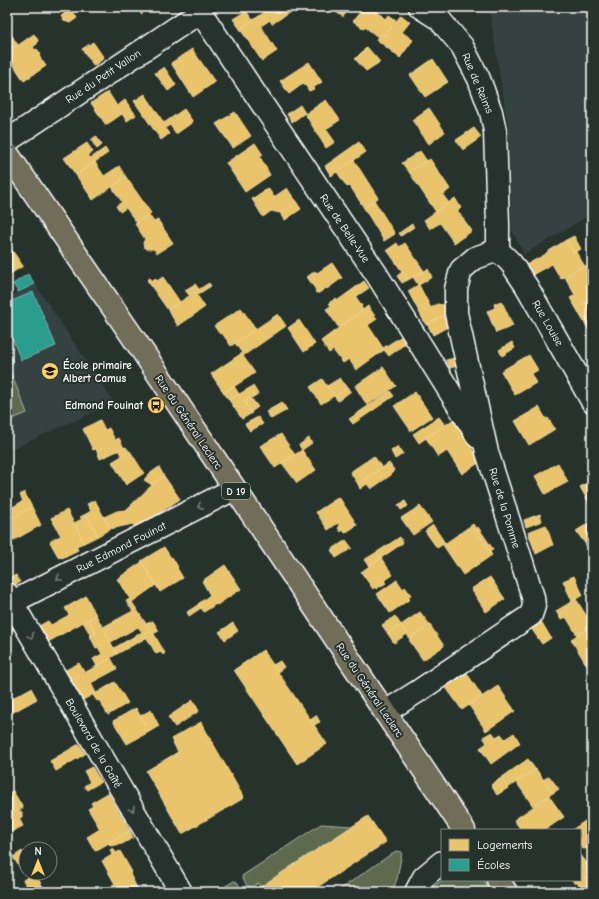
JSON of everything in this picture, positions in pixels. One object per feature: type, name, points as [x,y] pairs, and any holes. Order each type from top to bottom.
[{"type":"main road","name":"Rue du Général Leclerc","points":[[7,154],[135,340],[463,829]]},
{"type":"main road","points":[[499,881],[506,892]]},
{"type":"street","name":"Rue de Reims","points":[[420,7],[442,13],[462,46],[479,79],[491,112],[494,131],[498,250]]},
{"type":"street","name":"Rue du Petit Vallon","points":[[7,141],[198,10]]},
{"type":"street","name":"Rue de Belle-Vue","points":[[198,10],[377,275],[487,452]]},
{"type":"street","name":"Rue de la Pomme","points":[[385,712],[531,615],[534,606],[533,597],[487,452],[456,313],[456,288],[461,270],[475,258],[498,250]]},
{"type":"street","name":"Rue Louise","points":[[498,250],[511,263],[527,287],[592,401]]},
{"type":"street","name":"Rue Edmond Fouinat","points":[[9,600],[234,489]]},
{"type":"street","name":"Boulevard de la Gaîté","points":[[9,600],[181,892]]},
{"type":"street","points":[[416,892],[424,877],[441,863]]},
{"type":"shaded area","points":[[489,7],[592,7],[592,214],[524,254],[512,230],[508,127]]},
{"type":"shaded area","name":"École primaire Albert Camus","points":[[35,284],[114,403],[7,451],[7,297]]},
{"type":"green space","points":[[10,371],[27,413],[7,421],[7,372]]},
{"type":"green space","points":[[321,824],[352,826],[260,887],[258,883],[252,887],[247,886],[242,876]]},
{"type":"green space","points":[[396,851],[402,852],[397,879],[392,892],[336,892]]},
{"type":"green space","points":[[234,881],[237,882],[243,892],[216,892]]},
{"type":"green space","points":[[442,881],[484,881],[492,892],[427,892]]},
{"type":"building: Logements","points":[[136,7],[151,7],[141,14]]},
{"type":"building: Logements","points":[[272,7],[290,7],[293,10],[272,24],[270,20],[261,26],[277,51],[262,61],[240,29]]},
{"type":"building: Logements","points":[[329,7],[350,7],[343,17]]},
{"type":"building: Logements","points":[[364,7],[371,7],[386,19],[389,15],[396,20],[385,36],[382,34],[378,37],[365,27],[364,29],[353,21]]},
{"type":"building: Logements","points":[[71,9],[77,18],[70,23],[64,21],[61,16]]},
{"type":"building: Logements","points":[[246,11],[253,20],[240,29],[233,19]]},
{"type":"building: Logements","points":[[401,15],[410,22],[402,32],[413,40],[400,58],[376,39],[382,34],[385,36]]},
{"type":"building: Logements","points":[[10,33],[18,45],[7,53],[7,35]]},
{"type":"building: Logements","points":[[34,34],[38,40],[37,44],[33,47],[41,54],[39,56],[46,66],[24,81],[11,61],[7,64],[7,53]]},
{"type":"building: Logements","points":[[93,42],[104,58],[94,66],[82,49]]},
{"type":"building: Logements","points":[[367,47],[380,62],[366,71],[355,59]]},
{"type":"building: Logements","points":[[192,49],[215,82],[193,97],[171,63]]},
{"type":"building: Logements","points":[[433,59],[448,82],[425,97],[410,75]]},
{"type":"building: Logements","points":[[309,62],[322,82],[313,88],[314,89],[309,91],[304,83],[289,94],[280,81]]},
{"type":"building: Logements","points":[[164,67],[176,85],[168,91],[155,73]]},
{"type":"building: Logements","points":[[108,92],[117,106],[125,100],[136,115],[127,121],[122,114],[106,125],[91,103]]},
{"type":"building: Logements","points":[[145,94],[164,123],[184,109],[193,122],[176,134],[170,125],[165,128],[169,134],[161,140],[134,101]]},
{"type":"building: Logements","points":[[326,100],[340,120],[326,129],[335,142],[326,148],[305,114]]},
{"type":"building: Logements","points":[[300,105],[305,113],[292,122],[287,114]]},
{"type":"building: Logements","points":[[429,108],[445,132],[429,144],[412,120]]},
{"type":"building: Logements","points":[[235,112],[251,136],[233,148],[216,124]]},
{"type":"building: Logements","points":[[474,128],[481,137],[463,150],[456,140]]},
{"type":"building: Logements","points":[[96,136],[102,145],[97,149],[91,140]]},
{"type":"building: Logements","points":[[359,142],[366,152],[331,176],[325,166]]},
{"type":"building: Logements","points":[[87,143],[93,152],[88,155],[91,158],[105,148],[108,153],[76,175],[64,158]]},
{"type":"building: Logements","points":[[255,143],[263,155],[260,157],[270,175],[245,192],[226,163]]},
{"type":"building: Logements","points":[[420,151],[427,161],[409,172],[402,163]]},
{"type":"building: Logements","points":[[430,159],[450,189],[443,195],[449,203],[436,212],[409,172]]},
{"type":"building: Logements","points":[[354,160],[378,198],[364,208],[350,186],[347,187],[337,172]]},
{"type":"building: Logements","points":[[95,162],[104,176],[119,166],[126,177],[93,200],[76,175]]},
{"type":"building: Logements","points":[[126,177],[151,213],[137,223],[126,208],[120,212],[116,206],[122,202],[112,187]]},
{"type":"building: Logements","points":[[268,188],[274,197],[287,188],[301,209],[285,220],[280,213],[271,211],[263,217],[252,199]]},
{"type":"building: Logements","points":[[455,198],[461,208],[457,210],[472,231],[454,243],[440,223],[430,229],[424,220]]},
{"type":"building: Logements","points":[[374,200],[395,234],[384,241],[364,208]]},
{"type":"building: Logements","points":[[149,215],[154,222],[158,220],[173,243],[157,253],[154,249],[146,249],[144,247],[143,243],[145,239],[135,224]]},
{"type":"building: Logements","points":[[412,224],[414,227],[401,236],[399,233]]},
{"type":"building: Logements","points":[[574,236],[581,249],[574,253],[566,240]]},
{"type":"building: Logements","points":[[566,240],[584,265],[561,279],[552,264],[532,275],[526,265],[546,254]]},
{"type":"building: Logements","points":[[7,243],[23,266],[7,276]]},
{"type":"building: Logements","points":[[397,243],[399,247],[405,243],[424,271],[408,280],[387,250]]},
{"type":"building: Logements","points":[[332,263],[342,278],[327,289],[326,288],[319,293],[315,292],[316,290],[307,277],[315,271],[317,273]]},
{"type":"building: Logements","points":[[585,265],[592,277],[592,298],[576,308],[570,298],[575,295],[565,277]]},
{"type":"building: Logements","points":[[428,269],[432,277],[419,285],[431,308],[437,304],[444,305],[448,313],[426,325],[408,291],[418,285],[413,277]]},
{"type":"building: Logements","points":[[402,272],[408,280],[402,283],[397,276]]},
{"type":"building: Logements","points":[[163,277],[180,302],[168,310],[147,280],[150,278],[152,281],[155,278],[157,281]]},
{"type":"building: Logements","points":[[364,281],[369,288],[357,296],[352,290]]},
{"type":"building: Logements","points":[[209,283],[211,286],[197,295],[195,292]]},
{"type":"building: Logements","points":[[195,284],[199,289],[189,295],[185,290]]},
{"type":"building: Logements","points":[[352,290],[357,296],[356,297],[363,310],[339,328],[326,309],[331,306],[329,303],[336,298],[338,300]]},
{"type":"building: Logements","points":[[195,292],[205,307],[178,326],[168,310]]},
{"type":"building: Logements","points":[[592,298],[592,329],[584,315],[581,317],[576,308]]},
{"type":"building: Logements","points":[[501,301],[513,326],[496,333],[487,311],[495,308],[494,304]]},
{"type":"building: Logements","points":[[368,306],[377,319],[368,325],[383,348],[402,336],[406,343],[389,356],[384,350],[356,370],[349,359],[343,363],[333,350],[329,353],[321,341]]},
{"type":"building: Logements","points":[[241,308],[256,329],[231,346],[222,333],[220,334],[214,326]]},
{"type":"building: Logements","points":[[449,313],[451,325],[433,335],[427,324]]},
{"type":"building: Logements","points":[[278,314],[286,326],[243,356],[255,373],[224,393],[211,374],[242,353],[235,343]]},
{"type":"building: Logements","points":[[584,315],[592,329],[592,335],[581,317]]},
{"type":"building: Logements","points":[[299,320],[315,344],[304,352],[288,328]]},
{"type":"building: Logements","points":[[512,342],[515,348],[502,356],[499,350]]},
{"type":"building: Logements","points":[[529,355],[538,370],[531,374],[536,383],[515,395],[501,371]]},
{"type":"building: Logements","points":[[459,357],[461,365],[450,368],[446,360]]},
{"type":"building: Logements","points":[[383,367],[396,386],[367,405],[355,386]]},
{"type":"building: Logements","points":[[340,378],[347,388],[335,397],[327,386]]},
{"type":"building: Logements","points":[[322,379],[334,396],[321,404],[310,387]]},
{"type":"building: Logements","points":[[234,386],[239,394],[229,400],[224,393]]},
{"type":"building: Logements","points":[[253,386],[258,394],[245,402],[252,413],[242,419],[229,400]]},
{"type":"building: Logements","points":[[348,387],[351,391],[338,401],[335,397]]},
{"type":"building: Logements","points":[[390,391],[394,396],[353,424],[349,419]]},
{"type":"building: Logements","points":[[415,392],[432,417],[411,431],[394,406]]},
{"type":"building: Logements","points":[[251,398],[258,407],[251,412],[245,402]]},
{"type":"building: Logements","points":[[282,402],[287,410],[271,419],[266,412]]},
{"type":"building: Logements","points":[[539,407],[546,419],[548,418],[555,429],[529,445],[515,421]]},
{"type":"building: Logements","points":[[258,417],[263,424],[250,431],[245,424]]},
{"type":"building: Logements","points":[[439,417],[445,425],[419,443],[413,434]]},
{"type":"building: Logements","points":[[454,419],[480,462],[462,474],[447,451],[438,457],[426,438]]},
{"type":"building: Logements","points":[[100,420],[105,430],[109,428],[115,440],[119,438],[124,448],[100,459],[96,449],[93,450],[83,429]]},
{"type":"building: Logements","points":[[281,434],[295,455],[275,468],[260,446]]},
{"type":"building: Logements","points":[[309,438],[312,443],[302,450],[299,445]]},
{"type":"building: Logements","points":[[398,446],[403,454],[395,459],[391,451]]},
{"type":"building: Logements","points":[[126,447],[129,451],[122,456],[118,450]]},
{"type":"building: Logements","points":[[302,450],[316,470],[297,483],[282,463]]},
{"type":"building: Logements","points":[[130,451],[144,473],[126,485],[112,462]]},
{"type":"building: Logements","points":[[374,456],[382,468],[358,484],[350,472]]},
{"type":"building: Logements","points":[[389,463],[394,470],[391,475],[371,489],[367,484],[360,489],[358,484]]},
{"type":"building: Logements","points":[[558,463],[568,482],[545,494],[535,476]]},
{"type":"building: Logements","points":[[159,467],[164,476],[152,485],[144,480],[148,475]]},
{"type":"building: Logements","points":[[164,476],[180,499],[136,529],[133,524],[110,529],[104,517],[117,511],[126,510],[152,485]]},
{"type":"building: Logements","points":[[592,480],[592,508],[580,487]]},
{"type":"building: Logements","points":[[24,492],[32,507],[7,521],[7,505],[9,504],[11,508],[23,501],[20,495]]},
{"type":"building: Logements","points":[[339,497],[357,525],[345,533],[343,530],[341,532],[338,528],[340,526],[338,523],[328,530],[316,512]]},
{"type":"building: Logements","points":[[95,500],[110,529],[98,536],[86,514],[91,511],[87,504]]},
{"type":"building: Logements","points":[[405,501],[408,506],[401,510],[398,505]]},
{"type":"building: Logements","points":[[420,506],[432,522],[413,535],[401,518]]},
{"type":"building: Logements","points":[[32,507],[41,525],[7,544],[7,521]]},
{"type":"building: Logements","points":[[67,510],[84,543],[76,546],[78,550],[59,558],[50,542],[56,537],[61,536],[51,518]]},
{"type":"building: Logements","points":[[86,514],[98,536],[84,543],[74,523],[82,519],[80,517]]},
{"type":"building: Logements","points":[[540,514],[542,521],[526,527],[524,520]]},
{"type":"building: Logements","points":[[592,521],[592,553],[576,531]]},
{"type":"building: Logements","points":[[473,524],[492,555],[463,575],[443,545]]},
{"type":"building: Logements","points":[[433,525],[445,543],[437,548],[425,531]]},
{"type":"building: Logements","points":[[546,525],[553,545],[536,554],[528,532]]},
{"type":"building: Logements","points":[[478,527],[493,549],[490,551],[475,529]]},
{"type":"building: Logements","points":[[400,537],[403,543],[381,558],[377,552]]},
{"type":"building: Logements","points":[[346,540],[352,548],[336,558],[331,550]]},
{"type":"building: Logements","points":[[164,547],[171,558],[172,557],[183,578],[160,592],[141,561]]},
{"type":"building: Logements","points":[[377,552],[381,558],[369,566],[364,560]]},
{"type":"building: Logements","points":[[381,558],[393,575],[384,581],[386,583],[376,589],[375,587],[373,589],[361,572]]},
{"type":"building: Logements","points":[[142,562],[156,585],[132,602],[117,579]]},
{"type":"building: Logements","points":[[225,565],[241,589],[204,612],[198,604],[210,595],[202,581]]},
{"type":"building: Logements","points":[[16,575],[20,582],[16,585],[10,578]]},
{"type":"building: Logements","points":[[574,576],[583,595],[572,601],[563,581]]},
{"type":"building: Logements","points":[[490,577],[505,599],[486,612],[471,589]]},
{"type":"building: Logements","points":[[397,580],[403,589],[405,587],[411,595],[408,597],[410,599],[390,613],[377,594]]},
{"type":"building: Logements","points":[[86,596],[96,615],[48,642],[39,626],[48,621],[51,625],[69,615],[65,608]]},
{"type":"building: Logements","points":[[130,599],[150,630],[143,634],[146,638],[117,654],[114,648],[142,632],[138,627],[111,642],[103,627],[133,611],[126,601]]},
{"type":"building: Logements","points":[[576,599],[592,625],[577,635],[566,617],[561,620],[556,611]]},
{"type":"building: Logements","points":[[199,604],[201,608],[189,616],[187,612]]},
{"type":"building: Logements","points":[[420,612],[430,625],[410,639],[401,625]]},
{"type":"building: Logements","points":[[96,615],[117,654],[97,666],[93,659],[102,654],[98,647],[96,648],[90,636],[96,633],[89,619]]},
{"type":"building: Logements","points":[[395,616],[401,625],[388,634],[382,625]]},
{"type":"building: Logements","points":[[89,619],[96,633],[91,636],[83,622]]},
{"type":"building: Logements","points":[[7,621],[13,630],[7,633]]},
{"type":"building: Logements","points":[[153,621],[159,631],[153,634],[146,624]]},
{"type":"building: Logements","points":[[541,621],[551,638],[542,644],[531,628]]},
{"type":"building: Logements","points":[[233,623],[238,631],[225,640],[219,632]]},
{"type":"building: Logements","points":[[401,625],[407,634],[394,643],[388,634]]},
{"type":"building: Logements","points":[[430,625],[444,646],[423,660],[409,640]]},
{"type":"building: Logements","points":[[592,626],[592,660],[586,664],[571,639]]},
{"type":"building: Logements","points":[[150,630],[165,653],[163,655],[161,652],[156,654],[143,634]]},
{"type":"building: Logements","points":[[263,650],[327,744],[297,764],[234,670]]},
{"type":"building: Logements","points":[[111,658],[117,669],[91,683],[96,693],[81,701],[70,681]]},
{"type":"building: Logements","points":[[280,661],[284,667],[278,672],[273,665]]},
{"type":"building: Logements","points":[[79,663],[84,672],[70,681],[64,671]]},
{"type":"building: Logements","points":[[466,672],[482,696],[462,710],[445,686]]},
{"type":"building: Logements","points":[[115,682],[128,703],[108,715],[99,700],[97,701],[93,695]]},
{"type":"building: Logements","points":[[498,686],[515,711],[486,731],[469,705]]},
{"type":"building: Logements","points":[[31,688],[37,699],[10,714],[7,710],[7,701]]},
{"type":"building: Logements","points":[[193,700],[199,711],[175,727],[168,717]]},
{"type":"building: Logements","points":[[136,708],[149,732],[127,744],[113,721]]},
{"type":"building: Logements","points":[[151,710],[159,726],[149,732],[140,716]]},
{"type":"building: Logements","points":[[316,715],[320,722],[314,725],[310,719]]},
{"type":"building: Logements","points":[[201,722],[244,798],[182,834],[146,771],[178,752],[171,739]]},
{"type":"building: Logements","points":[[492,732],[496,737],[501,734],[505,739],[514,733],[520,743],[491,764],[480,748],[487,743],[483,737]]},
{"type":"building: Logements","points":[[79,744],[85,754],[56,771],[50,761]]},
{"type":"building: Logements","points":[[528,759],[535,769],[508,788],[501,778]]},
{"type":"building: Logements","points":[[92,767],[101,782],[87,790],[84,786],[90,782],[84,771]]},
{"type":"building: Logements","points":[[536,769],[553,793],[533,806],[516,782]]},
{"type":"building: Logements","points":[[549,776],[559,789],[553,793],[543,780]]},
{"type":"building: Logements","points":[[501,778],[508,788],[497,795],[491,785]]},
{"type":"building: Logements","points":[[13,791],[23,808],[12,813],[7,804],[9,801],[7,794]]},
{"type":"building: Logements","points":[[108,793],[130,831],[95,851],[87,837],[100,829],[88,809],[93,806],[91,803]]},
{"type":"building: Logements","points":[[549,796],[564,817],[546,829],[520,829],[514,820]]},
{"type":"building: Logements","points":[[7,804],[12,813],[18,810],[22,812],[22,817],[19,818],[23,826],[11,832],[7,826]]},
{"type":"building: Logements","points":[[368,816],[386,842],[310,892],[253,892]]},
{"type":"building: Logements","points":[[592,816],[592,845],[590,848],[583,849],[581,847],[581,829],[573,829]]},
{"type":"building: Logements","points":[[130,831],[133,838],[122,844],[110,846],[109,843]]},
{"type":"building: Logements","points":[[113,848],[116,853],[120,851],[132,872],[130,874],[137,888],[130,892],[116,892],[112,885],[115,884],[102,861],[112,855],[110,850]]},
{"type":"building: Logements","points":[[18,854],[18,865],[13,857]]},
{"type":"building: Logements","points":[[581,855],[587,863],[581,866]]},
{"type":"building: Logements","points":[[590,861],[592,863],[591,892],[580,892],[578,888],[580,887],[576,882],[575,884],[573,881],[581,881],[581,866]]},
{"type":"building: Logements","points":[[24,881],[40,881],[46,892],[30,892]]},
{"type":"building: Écoles","points":[[28,274],[35,284],[18,292],[13,284]]},
{"type":"building: Écoles","points":[[33,292],[56,346],[21,360],[7,326],[7,303]]},
{"type":"building: Écoles","points":[[7,347],[13,363],[7,366]]},
{"type":"place","name":"École primaire Albert Camus","points":[[50,371]]},
{"type":"place","name":"Edmond Fouinat","points":[[156,405]]}]
